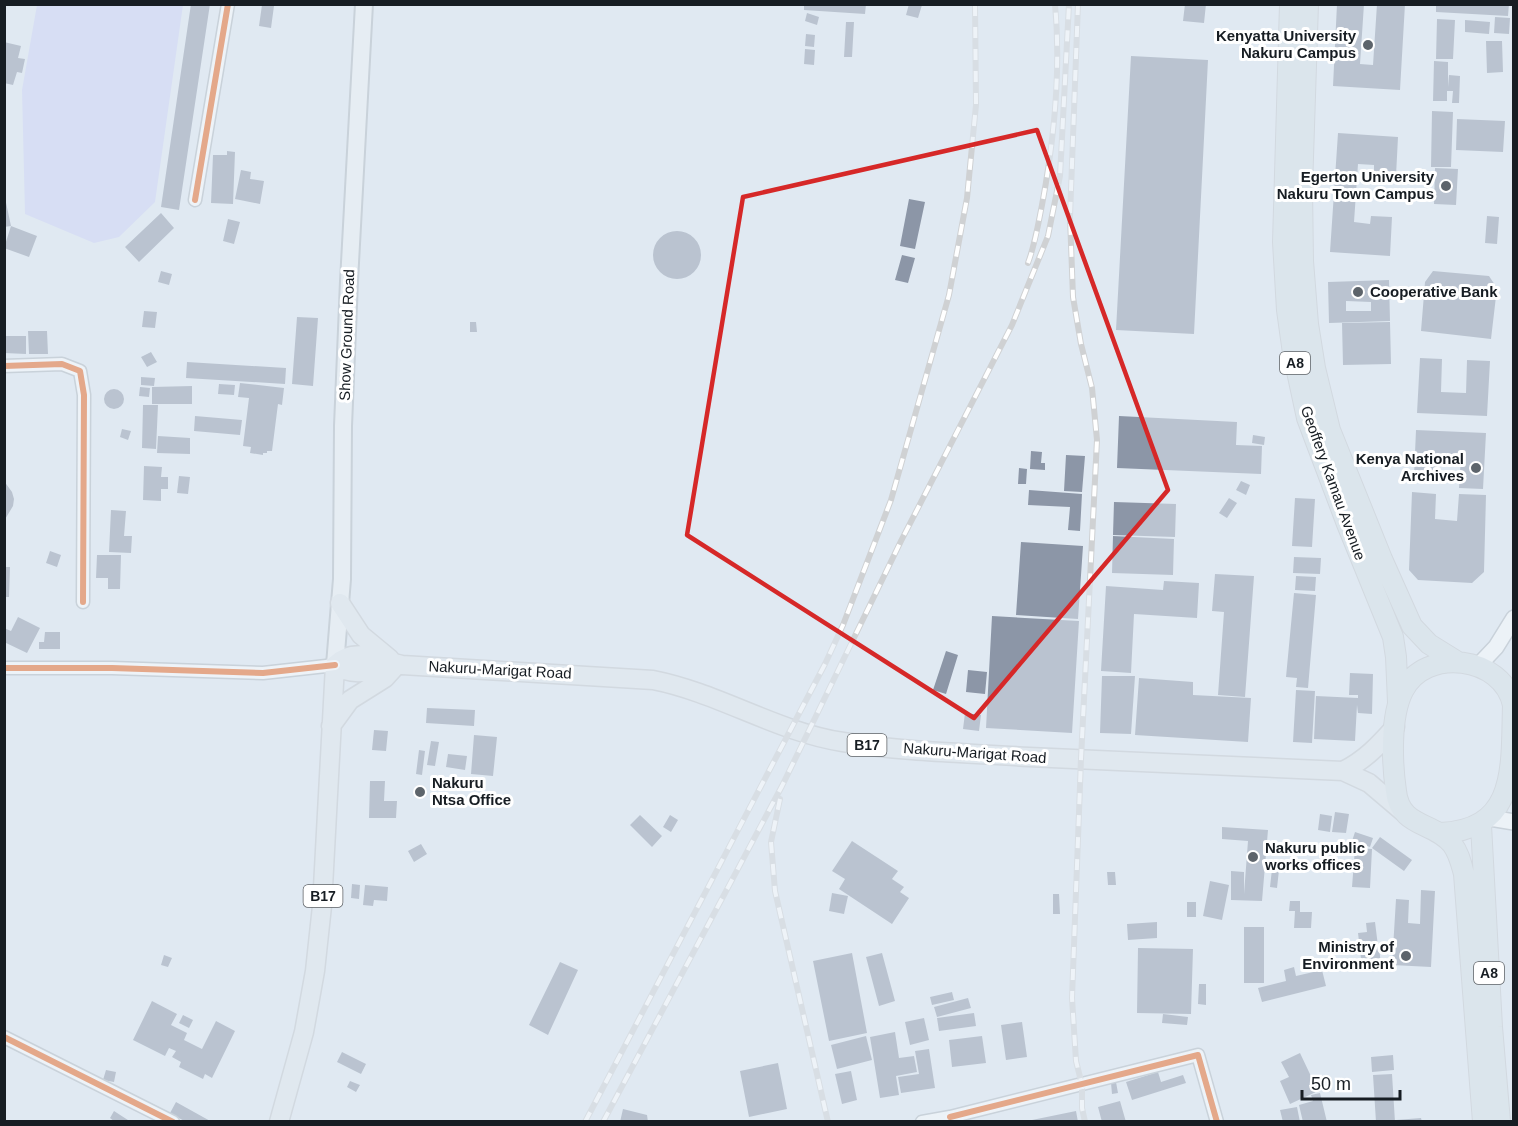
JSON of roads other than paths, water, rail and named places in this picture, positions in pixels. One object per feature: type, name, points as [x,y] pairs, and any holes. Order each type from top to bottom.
[{"type":"highway","name":"Geoffery Kamau Avenue","points":[[1290,4],[1283,243],[1287,310],[1293,353],[1307,418],[1393,637],[1398,704]]},
{"type":"highway","name":"Geoffery Kamau Avenue","points":[[1308,4],[1302,188],[1303,261],[1308,324],[1315,369],[1330,429],[1382,559],[1412,626],[1429,644],[1458,662]]},
{"type":"highway","name":"A8","points":[[1483,1122],[1464,874],[1459,856],[1452,844],[1440,833],[1418,825],[1402,812],[1396,794],[1393,759],[1398,704],[1411,679],[1425,668],[1458,662],[1478,666],[1492,672],[1507,686],[1513,705],[1511,785],[1485,821],[1490,994],[1500,1122]]},
{"type":"highway","points":[[1440,833],[1460,832],[1485,821]]},
{"type":"main road","name":"Show Ground Road","points":[[335,665],[340,603],[343,426],[364,4]]},
{"type":"main road","points":[[331,726],[350,700],[385,678],[398,665],[361,635],[340,603]]},
{"type":"main road","name":"Nakuru-Marigat Road","points":[[335,665],[345,657],[360,655],[398,665],[653,680],[677,685],[722,700],[800,733],[842,742],[891,748],[1343,771]]},
{"type":"main road","name":"B17","points":[[279,1122],[304,1032],[315,971],[322,906],[335,665]]},
{"type":"main road","points":[[1343,771],[1372,752],[1395,727]]},
{"type":"main road","name":"B17","points":[[1343,771],[1369,783],[1402,812]]},
{"type":"street","points":[[195,200],[228,4]]},
{"type":"street","points":[[4,366],[62,364],[80,371],[84,395],[82,602]]},
{"type":"street","points":[[1478,666],[1496,647],[1514,618]]},
{"type":"street","points":[[4,668],[112,668],[263,673],[335,665]]},
{"type":"street","points":[[1485,821],[1514,822]]},
{"type":"street","points":[[4,1037],[173,1122]]},
{"type":"street","points":[[922,1122],[950,1119],[1198,1055],[1217,1122]]},
{"type":"railway","points":[[585,1122],[825,664],[843,625],[891,500],[949,295],[967,198],[976,105],[975,4]]},
{"type":"railway","points":[[1028,263],[1042,205],[1053,130],[1057,79],[1055,4]]},
{"type":"railway","points":[[603,1122],[782,786],[901,541],[1012,325],[1048,236],[1060,176],[1069,4]]},
{"type":"railway","points":[[1078,4],[1070,217],[1073,297],[1092,388],[1097,440],[1072,998],[1076,1061],[1082,1085],[1082,1108],[1085,1122]]},
{"type":"railway","points":[[780,799],[771,842],[775,891],[828,1122]]},
{"type":"place","name":"Kenyatta University Nakuru Campus","points":[[1368,45]]},
{"type":"place","name":"Egerton University Nakuru Town Campus","points":[[1446,186]]},
{"type":"place","name":"Cooperative Bank","points":[[1358,292]]},
{"type":"place","name":"Kenya National Archives","points":[[1476,468]]},
{"type":"place","name":"Nakuru Ntsa Office","points":[[420,792]]},
{"type":"place","name":"Nakuru public works offices","points":[[1253,857]]},
{"type":"place","name":"Ministry of Environment","points":[[1406,956]]}]
